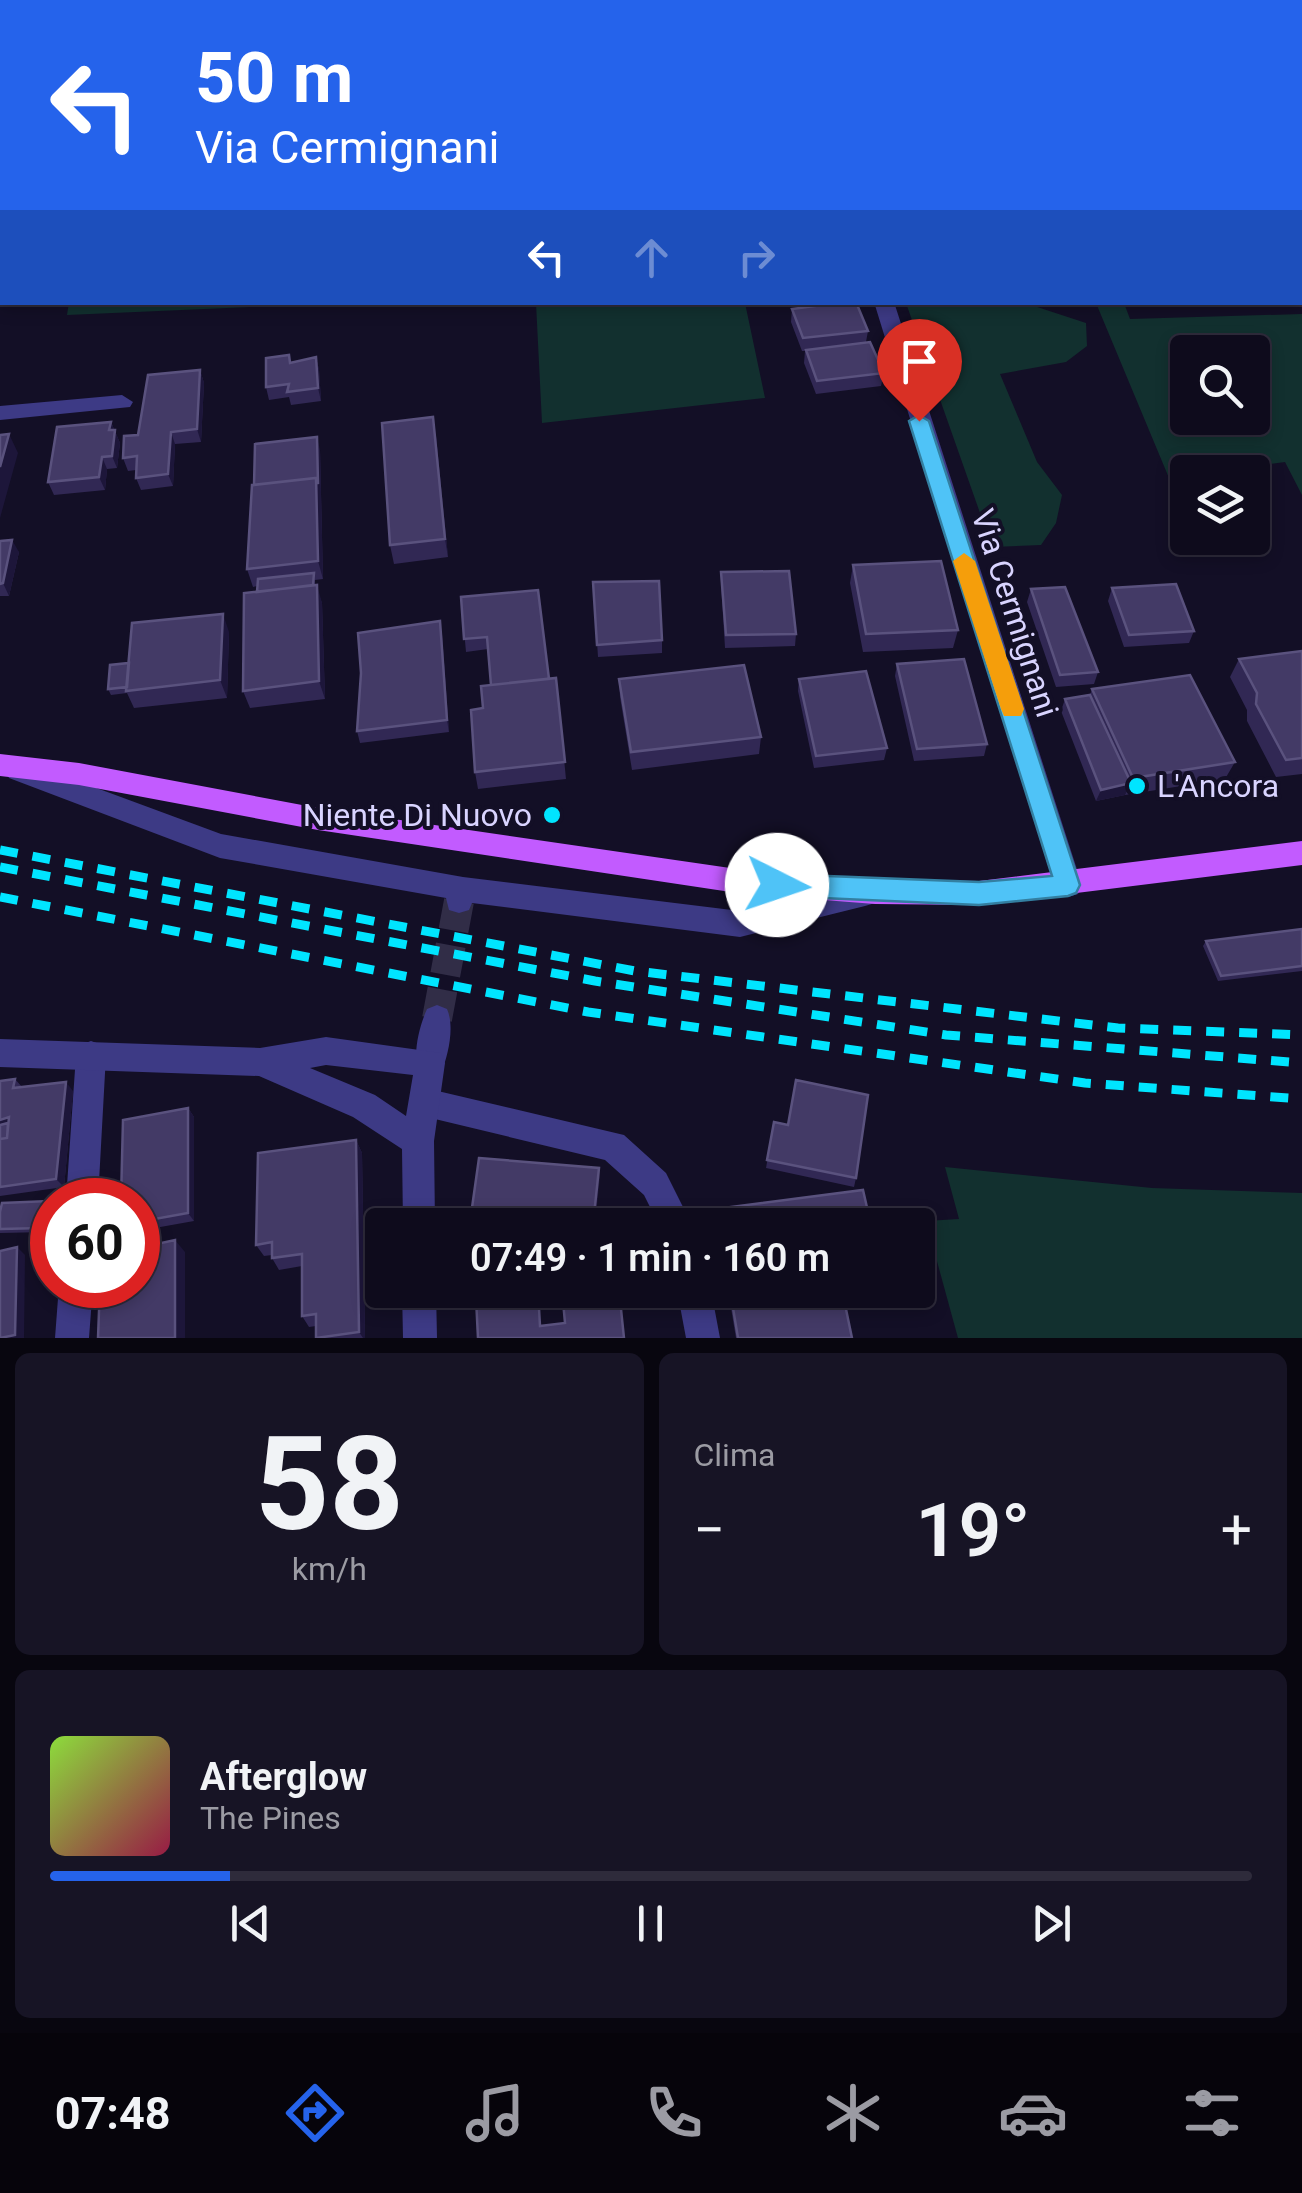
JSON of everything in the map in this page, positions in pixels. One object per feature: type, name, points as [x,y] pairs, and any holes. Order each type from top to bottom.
[{"type":"main road","points":[[6,766],[80,774],[318,819],[725,880],[875,892],[979,894],[1302,854]]},
{"type":"street","name":"Via Cermignani","points":[[885,305],[1068,885]]},
{"type":"street","points":[[0,413],[122,402]]},
{"type":"street","points":[[6,766],[220,846],[461,895],[740,924],[875,892]]},
{"type":"street","points":[[418,1208],[418,1141],[437,1019]]},
{"type":"street","points":[[0,1053],[260,1062],[326,1051],[430,1063]]},
{"type":"street","points":[[83,1178],[90,1055]]},
{"type":"street","points":[[260,1062],[364,1106],[418,1141]]},
{"type":"street","points":[[424,1103],[613,1146],[654,1184],[667,1208]]},
{"type":"street","points":[[72,1338],[74,1308]]},
{"type":"street","points":[[419,1308],[420,1338]]},
{"type":"street","points":[[697,1308],[703,1338]]},
{"type":"green space","points":[[69,305],[295,305],[67,315]]},
{"type":"green space","points":[[536,305],[745,305],[765,398],[542,423]]},
{"type":"green space","points":[[907,305],[1031,305],[1086,323],[1087,346],[1066,362],[1000,374],[1037,462],[1062,495],[1056,523],[1041,545],[992,547]]},
{"type":"green space","points":[[1097,305],[1125,305],[1130,319],[1302,314],[1302,495],[1285,462],[1270,464],[1270,455],[1170,455],[1169,478]]},
{"type":"green space","points":[[945,1167],[1152,1188],[1302,1193],[1302,1338],[958,1338],[935,1254],[935,1220],[959,1219]]},
{"type":"building","points":[[857,305],[868,331],[803,338],[792,309]]},
{"type":"building","points":[[870,342],[884,373],[817,381],[806,350]]},
{"type":"building","points":[[289,355],[290,363],[316,357],[318,388],[287,392],[289,384],[266,387],[266,358]]},
{"type":"building","points":[[200,370],[197,429],[171,432],[168,474],[136,478],[137,456],[123,458],[124,436],[138,435],[148,375]]},
{"type":"building","points":[[433,417],[445,539],[390,545],[382,423]]},
{"type":"building","points":[[111,422],[109,430],[115,430],[112,456],[102,457],[99,477],[48,482],[57,427]]},
{"type":"building","points":[[9,434],[0,467],[0,435]]},
{"type":"building","points":[[317,437],[318,484],[316,478],[254,485],[255,444]]},
{"type":"building","points":[[316,478],[318,561],[247,569],[252,485]]},
{"type":"building","points":[[12,540],[3,583],[0,584],[0,541]]},
{"type":"building","points":[[941,561],[958,630],[866,634],[853,565]]},
{"type":"building","points":[[789,571],[796,634],[726,635],[721,572]]},
{"type":"building","points":[[314,573],[313,585],[257,592],[258,579]]},
{"type":"building","points":[[659,581],[662,640],[597,645],[593,582]]},
{"type":"building","points":[[1176,584],[1194,631],[1129,635],[1112,588]]},
{"type":"building","points":[[317,585],[319,681],[243,691],[244,593]]},
{"type":"building","points":[[1065,587],[1098,672],[1060,675],[1031,589]]},
{"type":"building","points":[[538,590],[549,679],[491,685],[487,637],[464,639],[461,597]]},
{"type":"building","points":[[223,614],[220,680],[126,691],[132,623]]},
{"type":"building","points":[[440,621],[447,720],[357,731],[361,673],[358,633]]},
{"type":"building","points":[[1302,651],[1302,758],[1286,760],[1256,704],[1257,693],[1239,659]]},
{"type":"building","points":[[964,659],[987,744],[917,749],[897,664]]},
{"type":"building","points":[[129,663],[127,687],[108,689],[110,665]]},
{"type":"building","points":[[744,665],[761,737],[631,752],[619,679]]},
{"type":"building","points":[[866,671],[887,748],[816,756],[799,679]]},
{"type":"building","points":[[1190,675],[1235,762],[1133,778],[1092,689]]},
{"type":"building","points":[[556,678],[565,762],[475,772],[471,710],[483,708],[481,686]]},
{"type":"building","points":[[1090,695],[1131,783],[1101,790],[1065,699]]},
{"type":"building","points":[[1302,929],[1302,966],[1221,976],[1206,941]]},
{"type":"building","points":[[15,1079],[13,1088],[66,1082],[56,1178],[30,1178],[30,1183],[0,1187],[0,1139],[7,1138],[9,1117],[0,1120],[0,1081]]},
{"type":"building","points":[[796,1080],[868,1095],[856,1178],[767,1160],[774,1122],[788,1125]]},
{"type":"building","points":[[188,1108],[188,1213],[160,1218],[160,1178],[122,1178],[123,1120]]},
{"type":"building","points":[[8,1123],[7,1138],[0,1139],[0,1125]]},
{"type":"building","points":[[356,1140],[359,1332],[316,1338],[316,1314],[302,1316],[302,1254],[272,1258],[272,1242],[256,1245],[258,1153]]},
{"type":"building","points":[[479,1158],[599,1168],[595,1208],[472,1208]]},
{"type":"building","points":[[863,1190],[867,1208],[723,1208]]},
{"type":"building","points":[[30,1202],[30,1228],[0,1229],[2,1203]]},
{"type":"building","points":[[175,1240],[175,1338],[98,1338],[99,1308],[160,1308],[160,1243]]},
{"type":"building","points":[[17,1247],[15,1335],[0,1338],[0,1251]]},
{"type":"building","points":[[476,1308],[539,1308],[540,1326],[565,1323],[564,1308],[621,1308],[624,1338],[478,1338]]},
{"type":"building","points":[[733,1308],[846,1308],[852,1338],[738,1338]]},
{"type":"tunnel","points":[[437,1019],[459,901]]},
{"type":"railway","points":[[0,850],[635,971],[1118,1028],[1302,1035]]},
{"type":"railway","points":[[0,867],[595,981],[946,1035],[1302,1063]]},
{"type":"railway","points":[[0,897],[588,1012],[1085,1083],[1302,1099]]},
{"type":"slow traffic","points":[[964,561],[1012,709]]},
{"type":"place","name":"L'Ancora","points":[[1137,786]]},
{"type":"place","name":"Niente Di Nuovo","points":[[552,815]]},
{"type":"route","points":[[777,885],[979,894],[1068,885],[919,421]]}]
